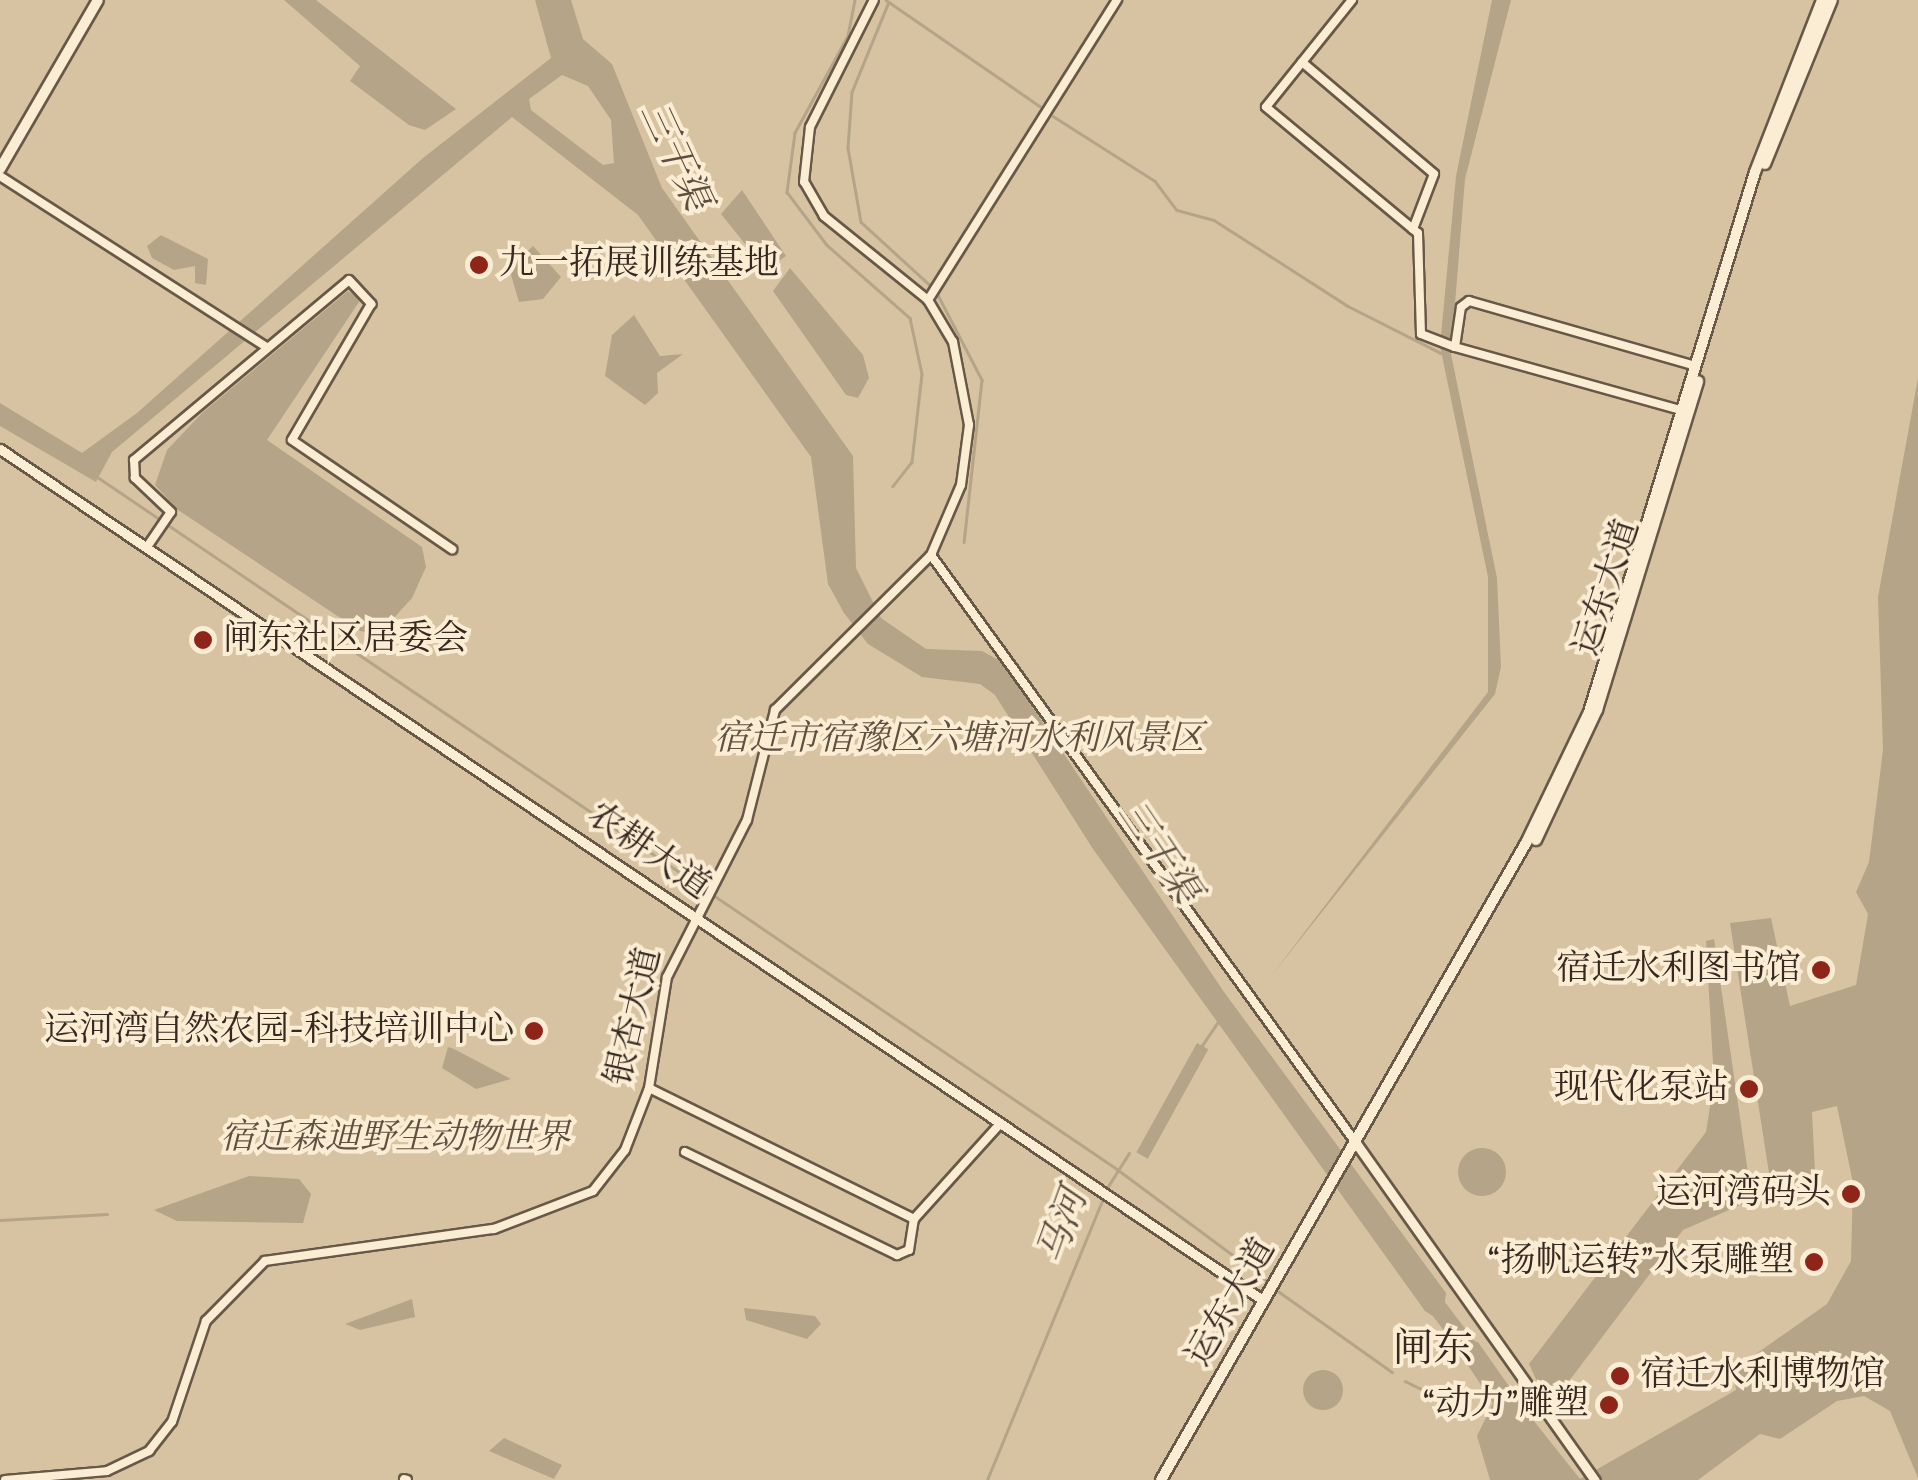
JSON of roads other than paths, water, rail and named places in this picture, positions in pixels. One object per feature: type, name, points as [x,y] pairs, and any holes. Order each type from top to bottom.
[{"type":"main road","points":[[0,173],[98,0]]},
{"type":"main road","name":"运东大道","points":[[1686,411],[1695,366],[1755,172],[1822,0]]},
{"type":"main road","name":"运东大道","points":[[1161,1480],[1355,1149],[1581,729],[1760,175],[1832,0]]},
{"type":"street","name":"银杏大道","points":[[5,1480],[107,1471],[150,1451],[172,1422],[206,1321],[265,1261],[494,1229],[593,1191],[624,1150],[649,1088],[653,1028],[694,918],[757,792],[775,710],[931,555],[954,517],[969,425],[962,368],[928,300],[824,216],[804,182],[810,127],[874,0]]},
{"type":"street","points":[[928,300],[1117,0]]},
{"type":"street","points":[[1352,0],[1266,107],[1413,229],[1425,245],[1421,334],[1454,347],[1686,411]]},
{"type":"street","points":[[1302,62],[1434,174],[1413,229]]},
{"type":"street","points":[[0,173],[264,345]]},
{"type":"street","points":[[148,548],[170,508],[135,478],[134,460],[264,345],[346,280],[369,295],[292,440],[452,549]]},
{"type":"street","points":[[1454,347],[1469,301],[1695,366]]},
{"type":"street","name":"农耕大道","points":[[0,449],[1264,1302]]},
{"type":"street","points":[[931,555],[1595,1480]]},
{"type":"street","points":[[649,1088],[914,1219]]},
{"type":"street","points":[[685,1152],[896,1255],[908,1250],[914,1219],[999,1125]]},
{"type":"waterway","points":[[855,0],[848,36],[795,133],[787,192],[827,245],[910,318],[922,374],[912,462],[893,486]]},
{"type":"waterway","points":[[886,0],[1041,107]]},
{"type":"waterway","points":[[889,2],[852,92],[848,148],[861,222],[929,284]]},
{"type":"waterway","points":[[1053,116],[1155,181],[1177,210],[1214,220],[1348,306],[1441,353]]},
{"type":"waterway","points":[[938,295],[982,380],[964,542]]},
{"type":"waterway","points":[[99,478],[1117,1169],[1269,1282]]},
{"type":"waterway","name":"马河","points":[[1201,1047],[1219,1020]]},
{"type":"waterway","name":"马河","points":[[1107,1188],[1129,1153]]},
{"type":"waterway","name":"马河","points":[[987,1480],[1104,1196]]},
{"type":"waterway","points":[[0,1220],[107,1214]]},
{"type":"waterway","points":[[1278,1291],[1392,1372]]},
{"type":"waterway","name":"三干渠","points":[[1432,1300],[1477,1359]]},
{"type":"waterway","points":[[1405,1381],[1471,1413]]},
{"type":"place","name":"九一拓展训练基地","points":[[479,265]]},
{"type":"place","name":"闸东社区居委会","points":[[203,640]]},
{"type":"place","name":"宿迁水利图书馆","points":[[1821,970]]},
{"type":"place","name":"运河湾自然农园-科技培训中心","points":[[534,1031]]},
{"type":"place","name":"现代化泵站","points":[[1749,1089]]},
{"type":"place","name":"运河湾码头","points":[[1851,1194]]},
{"type":"place","name":"“扬帆运转”水泵雕塑","points":[[1814,1262]]},
{"type":"place","name":"宿迁水利博物馆","points":[[1620,1376]]},
{"type":"place","name":"“动力”雕塑","points":[[1609,1405]]},
{"type":"district","name":"闸东","points":[[1433,1351]]},
{"type":"park label","name":"宿迁市宿豫区六塘河水利风景区","points":[[959,740]]},
{"type":"park label","name":"宿迁森迪野生动物世界","points":[[395,1139]]}]
